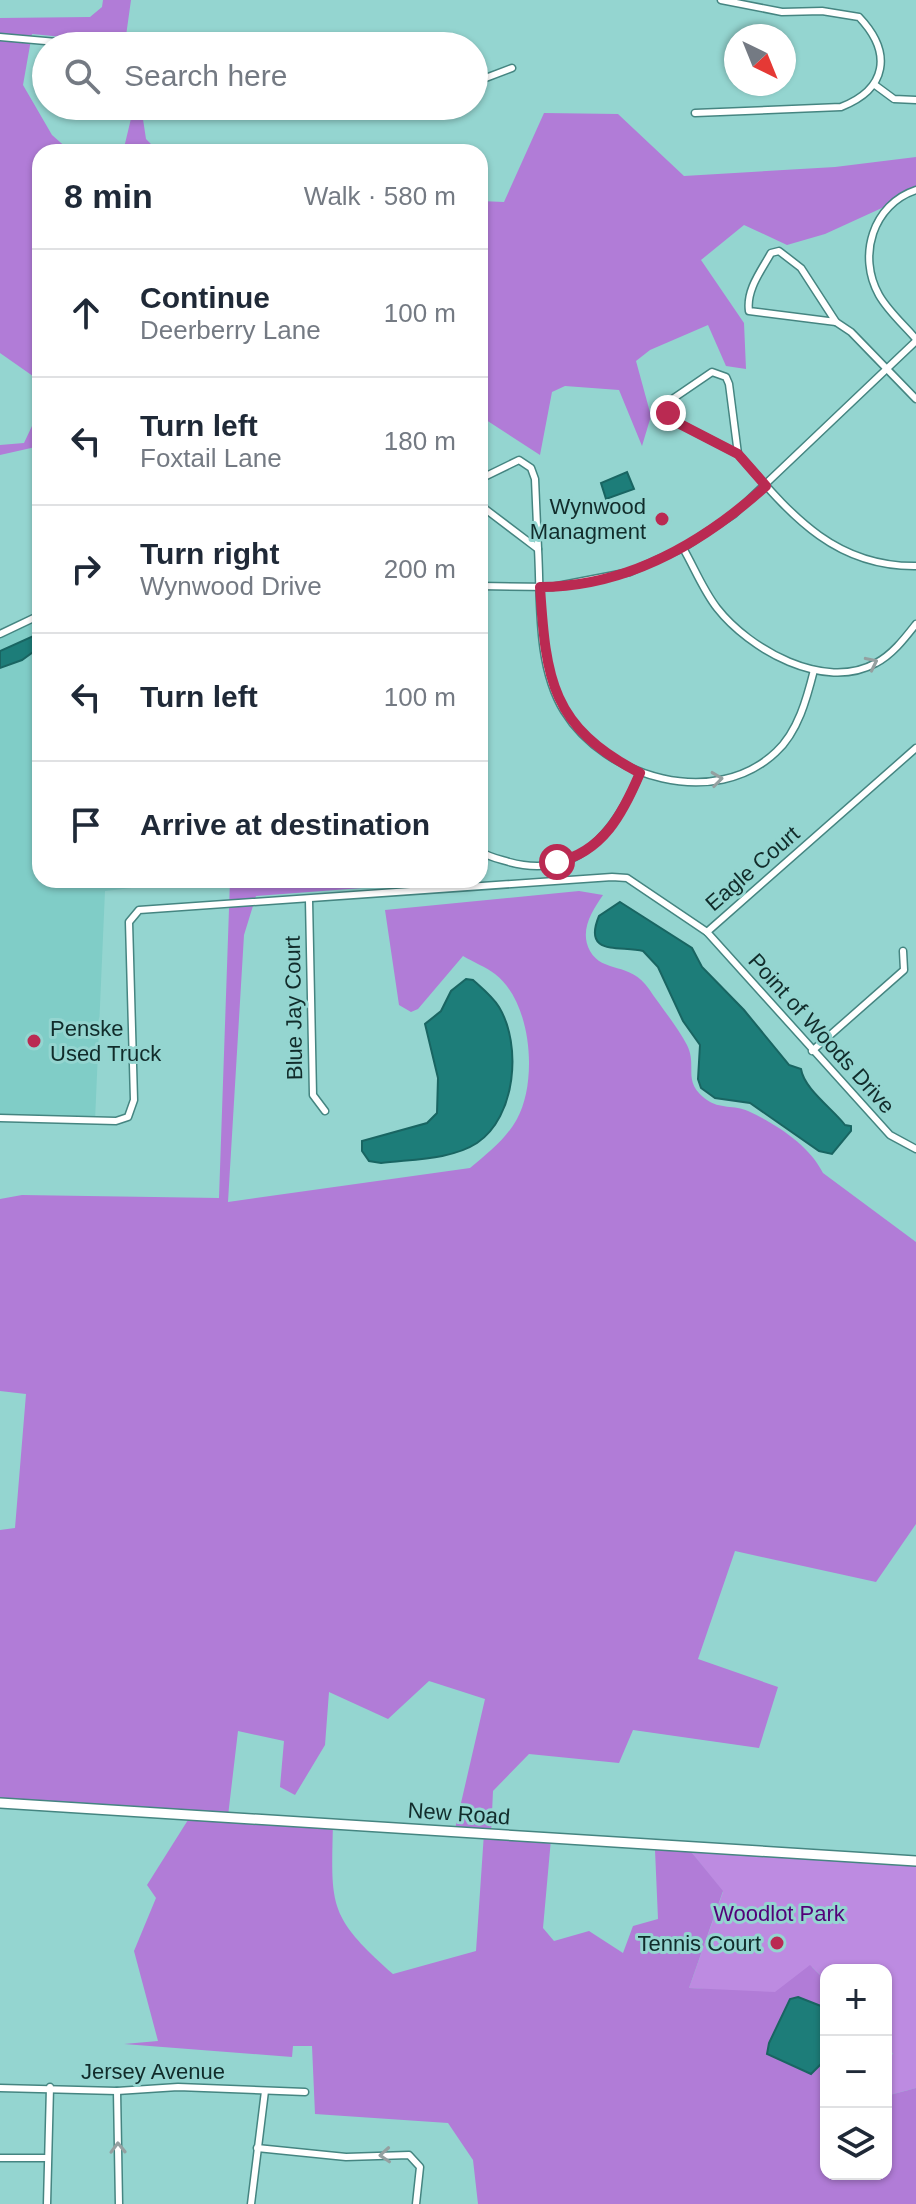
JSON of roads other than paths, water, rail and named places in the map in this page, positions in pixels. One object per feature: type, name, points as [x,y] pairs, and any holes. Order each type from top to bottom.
[{"type":"street","points":[[695,113],[841,107],[859,100],[875,85],[882,63],[878,45],[859,17],[822,11],[782,12],[721,0]]},
{"type":"street","points":[[0,37],[32,40]]},
{"type":"street","points":[[488,77],[512,68]]},
{"type":"street","points":[[875,85],[894,99],[916,100]]},
{"type":"street","points":[[488,586],[540,587],[630,572],[683,548],[718,527],[766,486],[916,340],[878,294],[869,258],[875,226],[884,210],[916,190]]},
{"type":"street","points":[[836,322],[749,311],[747,299],[771,253],[783,252],[801,268],[836,322],[916,399]]},
{"type":"street","points":[[738,454],[729,384],[719,373],[704,374],[671,400],[670,417],[738,454],[824,542],[868,560],[916,566]]},
{"type":"street","points":[[488,475],[519,460],[531,468],[535,479],[546,662],[564,711],[597,747],[640,773],[681,782],[723,780],[754,769],[777,752],[793,732],[814,670]]},
{"type":"street","points":[[488,511],[538,549]]},
{"type":"street","points":[[683,548],[717,608],[735,625],[767,651],[814,670],[842,671],[877,663],[916,624]]},
{"type":"street","points":[[0,634],[32,619]]},
{"type":"street","name":"Eagle Court","points":[[488,886],[627,878],[707,932],[916,748]]},
{"type":"street","points":[[488,854],[525,866],[562,861],[579,854],[612,828],[625,810],[640,773]]},
{"type":"street","name":"Eagle Court","points":[[0,1118],[116,1121],[128,1117],[134,1100],[129,922],[139,910],[467,888]]},
{"type":"street","name":"Blue Jay Court","points":[[309,900],[313,1095],[325,1111]]},
{"type":"street","name":"Point of Woods Drive","points":[[707,932],[890,1135],[900,1144],[916,1149]]},
{"type":"street","points":[[812,1051],[904,970],[903,951]]},
{"type":"street","name":"New Road","points":[[0,1803],[916,1861]]},
{"type":"street","points":[[47,2204],[50,2087]]},
{"type":"street","name":"Jersey Avenue","points":[[0,2088],[117,2091],[178,2087],[305,2092]]},
{"type":"street","points":[[117,2091],[119,2204]]},
{"type":"street","points":[[251,2204],[265,2091]]},
{"type":"street","points":[[257,2148],[346,2157],[409,2155],[420,2167],[416,2204]]},
{"type":"street","points":[[0,2158],[47,2158]]},
{"type":"place","name":"Wynwood Managment","points":[[662,519]]},
{"type":"place","name":"Penske Used Truck","points":[[34,1041]]},
{"type":"place","name":"Tennis Court","points":[[777,1943]]},
{"type":"park label","name":"Woodlot Park","points":[[779,1913]]}]
